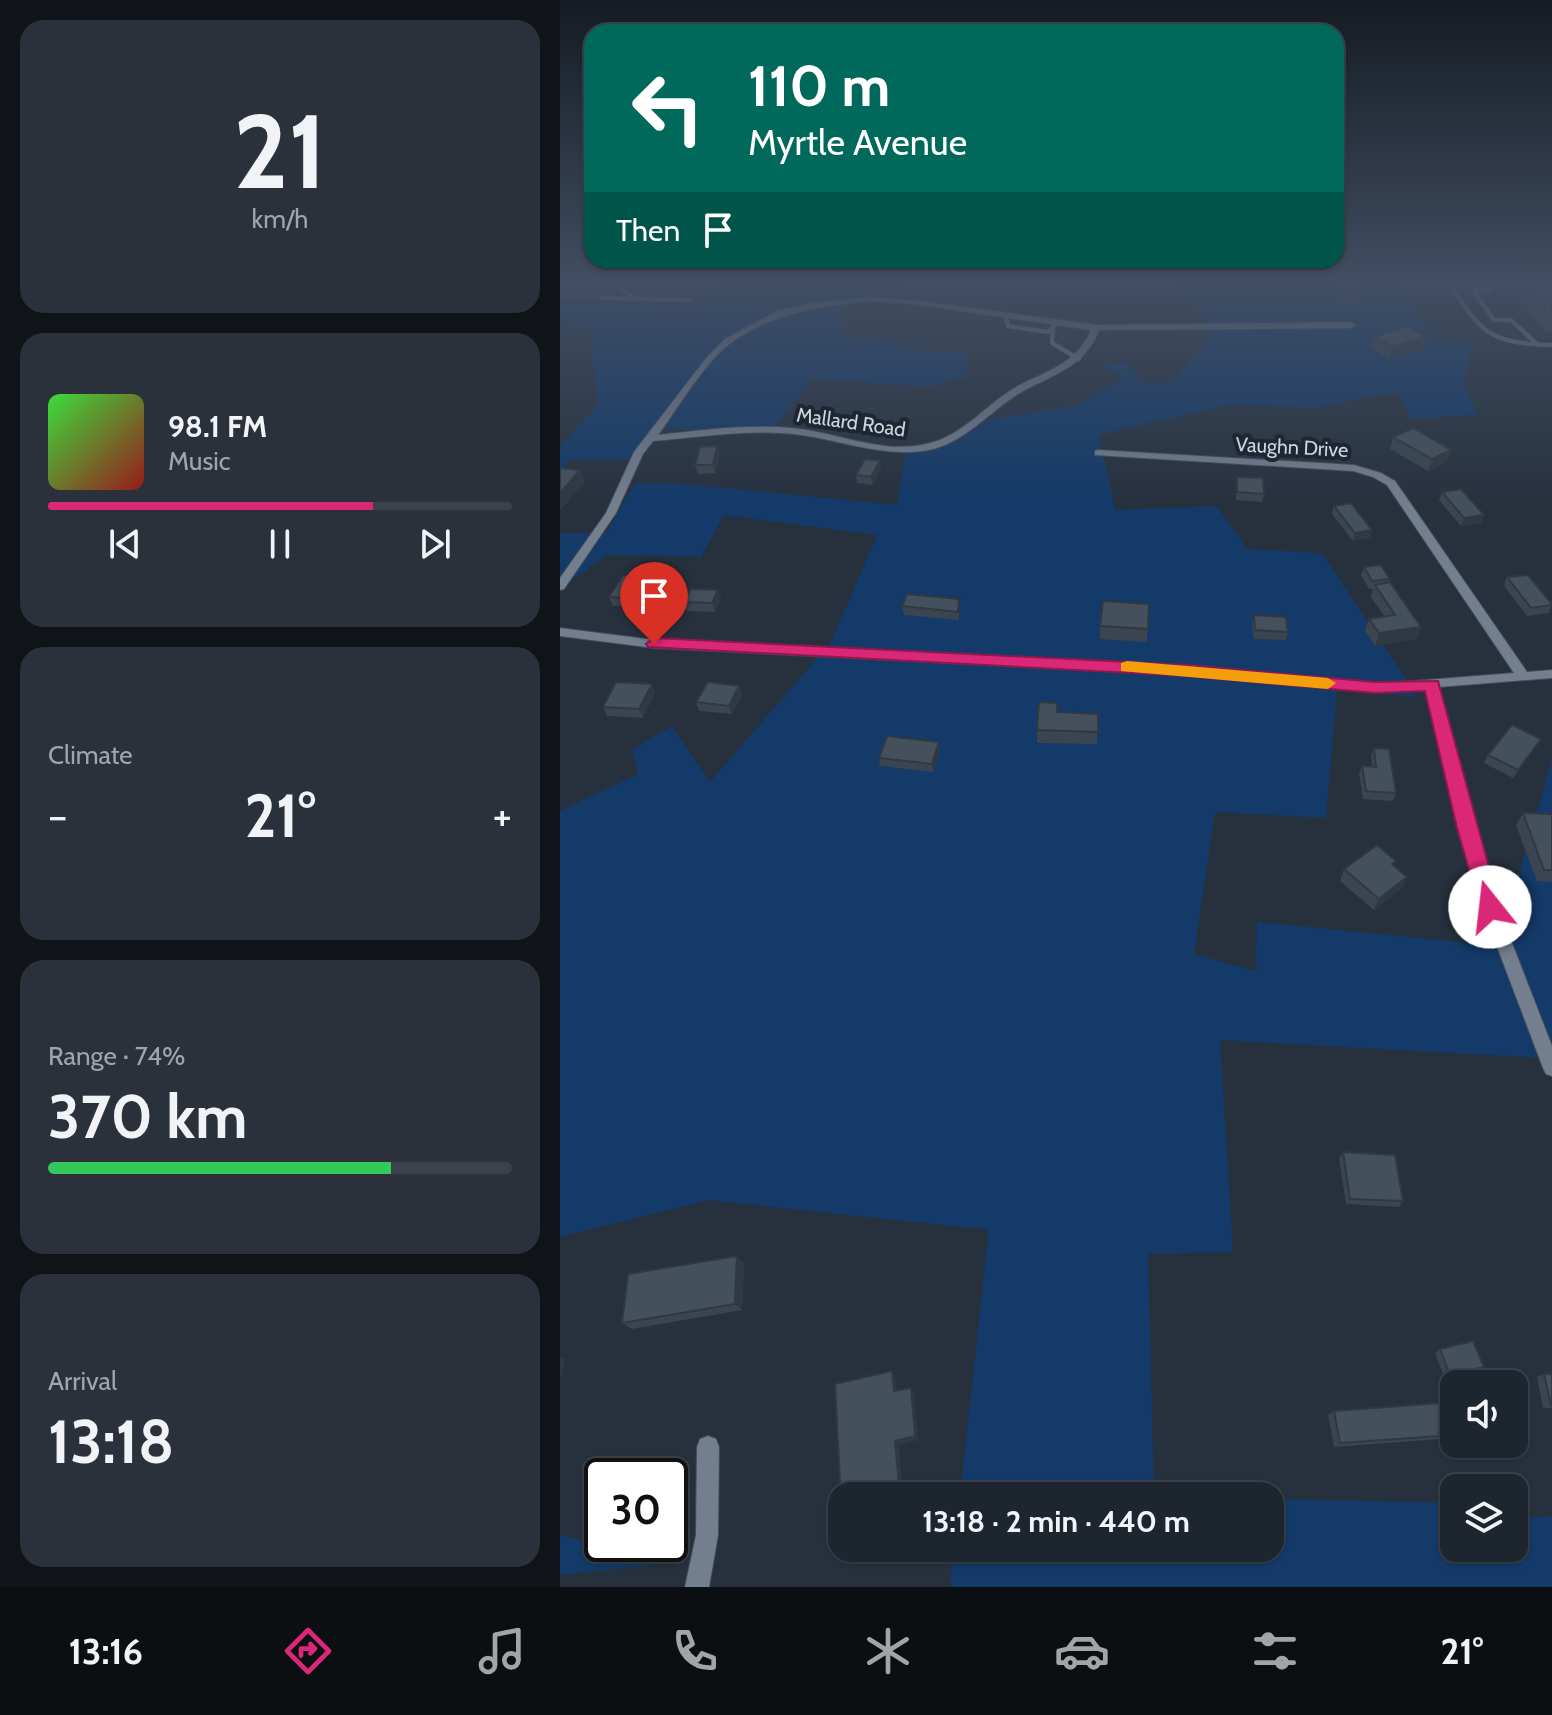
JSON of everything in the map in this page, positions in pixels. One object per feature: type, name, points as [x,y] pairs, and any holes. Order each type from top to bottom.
[{"type":"street","points":[[560,586],[611,513],[638,454],[714,355]]},
{"type":"street","points":[[1079,359],[1082,355]]},
{"type":"street","name":"Mallard Road","points":[[652,438],[779,430],[886,447],[929,447],[953,437],[1011,393],[1079,359]]},
{"type":"street","name":"Vaughn Drive","points":[[1098,453],[1354,468],[1377,475],[1391,483],[1523,676]]},
{"type":"street","points":[[560,632],[654,644],[1173,670],[1375,688],[1552,674]]},
{"type":"street","points":[[1432,685],[1490,907],[1552,1068]]},
{"type":"street","points":[[697,1587],[707,1535],[708,1447]]},
{"type":"lane","points":[[1072,355],[1079,359]]},
{"type":"shaded area","points":[[592,355],[967,355],[966,376],[1019,389],[960,377],[931,387],[812,379],[770,433],[655,428],[631,460],[571,460],[560,471],[560,446],[598,405]]},
{"type":"shaded area","points":[[1195,355],[1470,355],[1464,384],[1478,415],[1412,419],[1399,394],[1381,394],[1316,408],[1229,405],[1099,435],[1115,510],[1217,506],[1247,549],[1322,553],[1418,697],[1337,690],[1326,818],[1215,812],[1194,954],[1256,971],[1257,922],[1498,946],[1552,760],[1552,1063],[1542,1058],[1220,1040],[1233,1252],[1148,1254],[1154,1482],[962,1482],[989,1230],[709,1200],[560,1237],[560,811],[638,774],[632,750],[672,726],[710,782],[831,642],[877,535],[724,515],[701,557],[607,555],[560,589],[560,533],[606,533],[635,483],[672,483],[897,505],[906,452],[942,445],[985,420],[1078,405],[1122,378],[1103,366],[1088,364],[1127,363],[1142,383],[1171,382]]},
{"type":"shaded area","points":[[1284,1499],[1440,1503],[1440,1562],[1528,1562],[1528,1518],[1552,1516],[1552,1587],[950,1587],[953,1562],[1284,1562]]},
{"type":"shaded area","points":[[560,1534],[584,1541],[584,1562],[658,1564],[560,1575]]},
{"type":"building","points":[[1413,428],[1451,450],[1432,459],[1393,437]]},
{"type":"building","points":[[717,446],[713,465],[695,465],[700,447]]},
{"type":"building","points":[[865,459],[880,461],[871,477],[856,475]]},
{"type":"building","points":[[560,468],[580,470],[560,493]]},
{"type":"building","points":[[1237,477],[1263,478],[1264,494],[1237,492]]},
{"type":"building","points":[[1461,489],[1484,515],[1464,518],[1442,492]]},
{"type":"building","points":[[1351,503],[1372,530],[1355,533],[1334,506]]},
{"type":"building","points":[[1381,565],[1390,579],[1372,581],[1364,567]]},
{"type":"building","points":[[623,575],[643,577],[638,584],[647,585],[638,599],[609,597]]},
{"type":"building","points":[[1528,575],[1552,605],[1531,608],[1507,577]]},
{"type":"building","points":[[1390,582],[1421,627],[1379,633],[1369,619],[1395,615],[1375,585]]},
{"type":"building","points":[[690,589],[718,590],[712,603],[684,602]]},
{"type":"building","points":[[907,594],[959,599],[958,612],[902,606]]},
{"type":"building","points":[[1103,601],[1149,604],[1148,629],[1100,626]]},
{"type":"building","points":[[1254,615],[1286,617],[1288,632],[1255,630]]},
{"type":"building","points":[[616,682],[652,684],[639,709],[603,707]]},
{"type":"building","points":[[708,682],[739,686],[729,706],[696,702]]},
{"type":"building","points":[[1039,702],[1057,703],[1057,712],[1098,714],[1098,732],[1037,730]]},
{"type":"building","points":[[1512,725],[1541,739],[1518,770],[1488,755]]},
{"type":"building","points":[[887,736],[939,742],[932,764],[879,758]]},
{"type":"building","points":[[1374,748],[1389,749],[1396,793],[1366,791],[1362,766],[1376,767]]},
{"type":"building","points":[[1523,813],[1552,814],[1552,870],[1544,870]]},
{"type":"building","points":[[1377,845],[1396,861],[1392,864],[1407,877],[1379,899],[1344,869]]},
{"type":"building","points":[[1343,1152],[1395,1155],[1403,1201],[1350,1199]]},
{"type":"building","points":[[737,1256],[735,1304],[622,1323],[628,1274]]},
{"type":"building","points":[[1473,1341],[1484,1367],[1448,1370],[1440,1349]]},
{"type":"building","points":[[892,1371],[894,1391],[911,1388],[915,1436],[895,1441],[899,1482],[840,1482],[835,1384]]},
{"type":"building","points":[[1544,1374],[1552,1374],[1552,1405],[1551,1405]]},
{"type":"building","points":[[1440,1403],[1440,1436],[1340,1443],[1334,1411]]},
{"type":"slow traffic","points":[[1127,667],[1328,683]]},
{"type":"route","points":[[654,644],[1188,671],[1375,688],[1432,685],[1490,907]]}]
